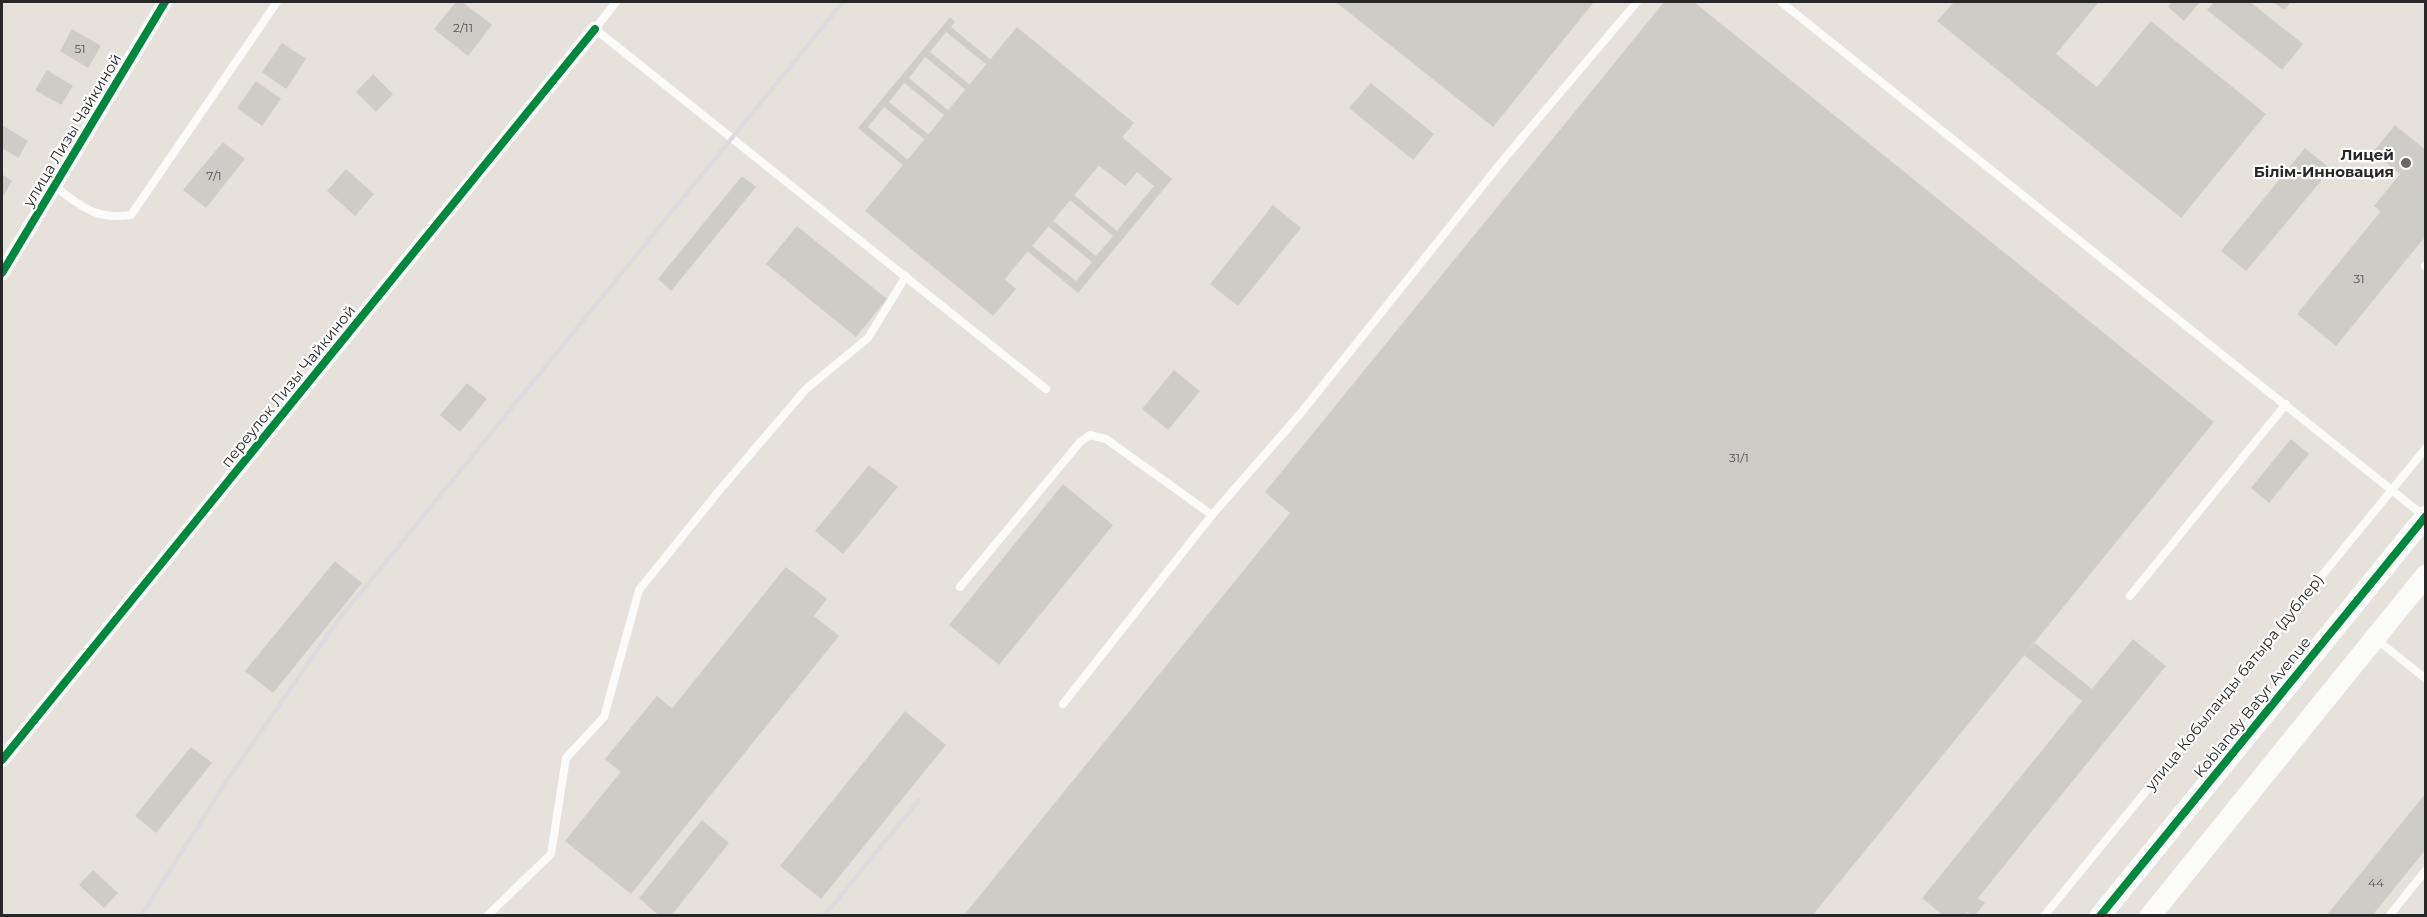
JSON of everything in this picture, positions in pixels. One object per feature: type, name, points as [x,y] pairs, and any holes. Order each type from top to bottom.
[{"type":"street","name":"улица Лизы Чайкиной","points":[[2,273],[165,2]]},
{"type":"street","name":"переулок Лизы Чайкиной","points":[[2,760],[595,29]]},
{"type":"street","name":"Koblandy Batyr Avenue","points":[[2100,915],[2425,517]]},
{"type":"street","points":[[2150,915],[2426,575]]},
{"type":"lane","name":"переулок Лизы Чайкиной","points":[[595,29],[616,2]]},
{"type":"lane","points":[[1064,704],[1212,515],[1300,414],[1496,168],[1637,2]]},
{"type":"lane","points":[[1781,2],[2425,517]]},
{"type":"lane","points":[[54,186],[93,214],[112,218],[131,215],[274,3]]},
{"type":"lane","points":[[595,29],[1046,389]]},
{"type":"lane","points":[[487,915],[550,854],[566,758],[604,717],[639,590],[718,492],[806,389],[868,338],[906,276]]},
{"type":"lane","points":[[2130,596],[2286,404]]},
{"type":"lane","points":[[960,587],[1080,442],[1090,435],[1106,439],[1212,515]]},
{"type":"lane","name":"улица Кобыланды батыра (дублер)","points":[[2044,915],[2426,448]]},
{"type":"lane","points":[[2375,638],[2426,679]]},
{"type":"lane","points":[[2389,915],[2426,870]]},
{"type":"building","points":[[457,2],[461,2],[491,25],[468,55],[435,29]]},
{"type":"building","points":[[1337,2],[1593,2],[1493,126]]},
{"type":"building","points":[[1665,2],[1693,2],[2213,422],[1811,916],[964,916],[1291,513],[1266,492]]},
{"type":"building","points":[[1955,2],[2098,2],[2055,54],[2097,88],[2151,22],[2265,114],[2181,217],[1938,21]]},
{"type":"building","points":[[2173,2],[2199,2],[2184,20],[2169,7]]},
{"type":"building","points":[[2215,2],[2249,2],[2302,44],[2282,69],[2208,10]]},
{"type":"building","points":[[2274,2],[2290,2],[2284,9]]},
{"type":"building","points":[[950,18],[954,22],[950,27],[990,60],[987,64],[946,31],[929,52],[969,85],[966,89],[925,56],[908,78],[948,111],[945,115],[904,82],[888,102],[928,135],[925,139],[884,106],[867,127],[907,160],[904,165],[859,128]]},
{"type":"building","points":[[1017,28],[1133,123],[1004,279],[1015,289],[993,315],[866,211]]},
{"type":"building","points":[[72,30],[100,46],[88,67],[61,51]]},
{"type":"building","points":[[282,44],[305,59],[286,88],[263,72]]},
{"type":"building","points":[[47,71],[72,86],[61,104],[36,90]]},
{"type":"building","points":[[373,75],[392,94],[376,111],[357,92]]},
{"type":"building","points":[[256,82],[280,99],[262,125],[238,108]]},
{"type":"building","points":[[1371,84],[1433,134],[1413,159],[1350,108]]},
{"type":"building","points":[[2,126],[27,141],[18,157],[2,147]]},
{"type":"building","name":"Лицей Білім-Инновация","points":[[2395,126],[2426,151],[2426,194],[2374,152]]},
{"type":"building","points":[[1121,137],[1171,179],[1078,292],[1027,250],[1031,246],[1076,282],[1093,262],[1048,225],[1052,221],[1096,257],[1114,236],[1070,199],[1073,195],[1117,232],[1155,186],[1137,171],[1125,185],[1098,164]]},
{"type":"building","points":[[223,143],[244,159],[206,207],[184,190]]},
{"type":"building","points":[[2305,149],[2330,169],[2246,270],[2222,251]]},
{"type":"building","points":[[346,170],[373,194],[355,215],[328,191]]},
{"type":"building","points":[[2401,174],[2426,194],[2426,235],[2419,243],[2375,206]]},
{"type":"building","points":[[2,175],[11,181],[2,197]]},
{"type":"building","points":[[742,177],[755,187],[671,290],[659,279]]},
{"type":"building","points":[[1273,206],[1300,228],[1238,305],[1211,284]]},
{"type":"building","points":[[2381,212],[2419,243],[2336,345],[2298,314]]},
{"type":"building","points":[[797,227],[886,299],[856,336],[767,264]]},
{"type":"building","points":[[1174,371],[1199,391],[1168,429],[1143,409]]},
{"type":"building","points":[[467,384],[486,399],[460,431],[441,415]]},
{"type":"building","points":[[2291,440],[2308,454],[2269,502],[2252,488]]},
{"type":"building","points":[[869,466],[897,487],[843,553],[816,531]]},
{"type":"building","points":[[1063,485],[1112,525],[999,664],[950,625]]},
{"type":"building","points":[[335,562],[361,583],[273,692],[246,671]]},
{"type":"building","points":[[786,568],[826,599],[813,616],[773,584]]},
{"type":"building","points":[[773,584],[838,636],[631,893],[566,841]]},
{"type":"building","points":[[2133,640],[2165,666],[1977,898],[1984,903],[1974,916],[1967,911],[1963,916],[1945,916],[1923,898],[2083,701],[2025,655],[2035,644],[2092,690]]},
{"type":"building","points":[[657,697],[672,709],[622,772],[606,759]]},
{"type":"building","points":[[905,712],[945,745],[821,898],[781,866]]},
{"type":"building","points":[[191,748],[211,763],[156,832],[136,816]]},
{"type":"building","points":[[2426,794],[2426,848],[2371,916],[2327,916]]},
{"type":"building","points":[[702,821],[728,843],[670,916],[661,916],[640,898]]},
{"type":"building","points":[[93,871],[117,893],[104,907],[80,885]]},
{"type":"railway","points":[[141,916],[226,782],[336,623],[843,2]]},
{"type":"railway","points":[[824,916],[919,800]]},
{"type":"cycle path","points":[[2,273],[165,2]]},
{"type":"cycle path","points":[[2,760],[595,29]]},
{"type":"cycle path","points":[[2100,916],[2426,516]]},
{"type":"place","name":"Лицей Білім-Инновация","points":[[2406,163]]}]
